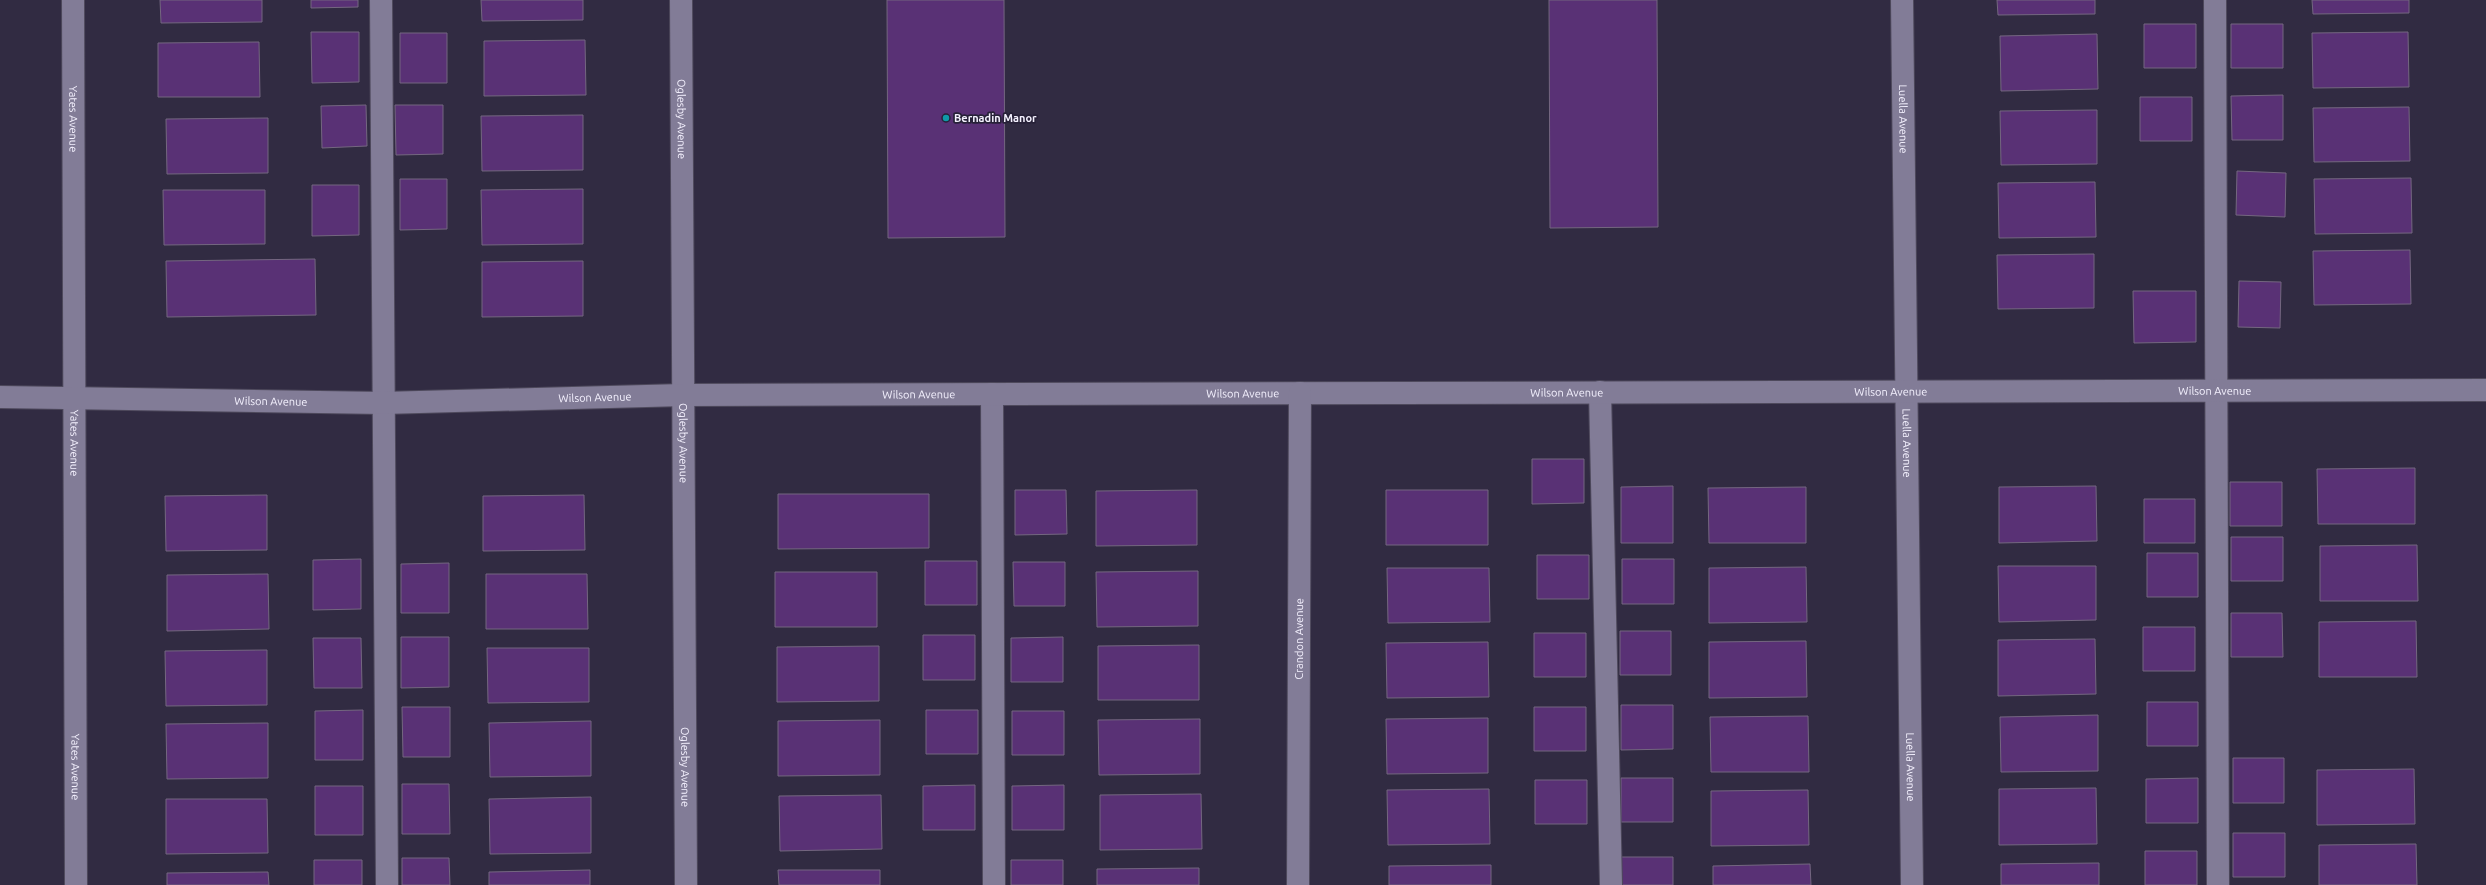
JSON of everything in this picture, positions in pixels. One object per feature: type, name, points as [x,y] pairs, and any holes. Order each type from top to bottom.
[{"type":"street","name":"Yates Avenue","points":[[73,0],[76,885]]},
{"type":"street","points":[[381,0],[387,885]]},
{"type":"street","name":"Oglesby Avenue","points":[[681,0],[686,885]]},
{"type":"street","name":"Luella Avenue","points":[[1902,0],[1912,885]]},
{"type":"street","points":[[2215,0],[2218,885]]},
{"type":"street","name":"Wilson Avenue","points":[[0,397],[383,403],[683,395],[2486,390]]},
{"type":"street","points":[[1600,392],[1611,885]]},
{"type":"street","points":[[992,394],[994,885]]},
{"type":"street","name":"Crandon Avenue","points":[[1298,885],[1300,394]]},
{"type":"building","points":[[160,0],[262,0],[262,22],[161,23]]},
{"type":"building","points":[[311,0],[358,0],[358,7],[311,8]]},
{"type":"building","points":[[481,0],[583,0],[583,20],[482,21]]},
{"type":"building","name":"Bernadin Manor","points":[[887,0],[1004,0],[1005,237],[888,238]]},
{"type":"building","points":[[1549,0],[1657,0],[1658,227],[1550,228]]},
{"type":"building","points":[[1997,0],[2095,0],[2095,14],[1998,15]]},
{"type":"building","points":[[2312,0],[2409,0],[2409,13],[2313,14]]},
{"type":"building","points":[[2144,24],[2196,24],[2196,68],[2144,68]]},
{"type":"building","points":[[2231,24],[2283,24],[2283,68],[2231,68]]},
{"type":"building","points":[[311,32],[359,32],[359,82],[312,83]]},
{"type":"building","points":[[2408,32],[2409,87],[2313,88],[2312,33]]},
{"type":"building","points":[[400,33],[447,33],[447,83],[400,83]]},
{"type":"building","points":[[2097,34],[2098,89],[2001,91],[2000,36]]},
{"type":"building","points":[[585,40],[586,95],[484,96],[484,41]]},
{"type":"building","points":[[259,42],[260,97],[158,97],[158,43]]},
{"type":"building","points":[[2283,95],[2283,140],[2232,140],[2231,96]]},
{"type":"building","points":[[2140,97],[2192,97],[2192,141],[2140,141]]},
{"type":"building","points":[[366,105],[367,146],[322,148],[321,106]]},
{"type":"building","points":[[395,105],[443,105],[443,154],[396,155]]},
{"type":"building","points":[[2409,107],[2410,161],[2314,162],[2313,108]]},
{"type":"building","points":[[2097,110],[2097,164],[2001,165],[2000,111]]},
{"type":"building","points":[[583,115],[583,170],[482,171],[481,116]]},
{"type":"building","points":[[268,118],[268,173],[167,174],[166,119]]},
{"type":"building","points":[[2237,171],[2286,173],[2285,217],[2236,215]]},
{"type":"building","points":[[2411,178],[2412,233],[2315,234],[2314,179]]},
{"type":"building","points":[[400,179],[447,179],[447,229],[400,230]]},
{"type":"building","points":[[2095,182],[2096,237],[1999,238],[1998,183]]},
{"type":"building","points":[[312,185],[359,185],[359,235],[312,236]]},
{"type":"building","points":[[583,189],[583,244],[482,245],[481,190]]},
{"type":"building","points":[[163,190],[265,190],[265,244],[164,245]]},
{"type":"building","points":[[2410,250],[2411,304],[2314,305],[2313,251]]},
{"type":"building","points":[[2094,254],[2094,308],[1998,309],[1997,255]]},
{"type":"building","points":[[315,259],[316,315],[167,317],[166,261]]},
{"type":"building","points":[[583,261],[583,316],[482,317],[482,262]]},
{"type":"building","points":[[2239,281],[2281,282],[2280,328],[2238,327]]},
{"type":"building","points":[[2133,291],[2196,291],[2196,342],[2134,343]]},
{"type":"building","points":[[1532,459],[1584,459],[1584,503],[1532,504]]},
{"type":"building","points":[[2415,468],[2415,524],[2318,524],[2317,469]]},
{"type":"building","points":[[2230,482],[2282,482],[2282,526],[2230,526]]},
{"type":"building","points":[[1673,486],[1673,543],[1621,543],[1621,487]]},
{"type":"building","points":[[2096,486],[2097,541],[1999,543],[1999,487]]},
{"type":"building","points":[[1806,487],[1806,543],[1709,543],[1708,488]]},
{"type":"building","points":[[1015,490],[1066,490],[1067,534],[1015,535]]},
{"type":"building","points":[[1197,490],[1197,545],[1096,546],[1096,491]]},
{"type":"building","points":[[1386,490],[1488,490],[1488,545],[1386,545]]},
{"type":"building","points":[[778,494],[929,494],[929,548],[778,549]]},
{"type":"building","points":[[267,495],[267,550],[166,551],[165,496]]},
{"type":"building","points":[[584,495],[585,550],[483,551],[483,496]]},
{"type":"building","points":[[2144,499],[2195,499],[2195,543],[2144,543]]},
{"type":"building","points":[[2231,537],[2283,537],[2283,581],[2231,581]]},
{"type":"building","points":[[2417,545],[2418,601],[2320,601],[2320,546]]},
{"type":"building","points":[[2147,553],[2198,553],[2198,597],[2147,597]]},
{"type":"building","points":[[1537,555],[1589,555],[1589,599],[1537,599]]},
{"type":"building","points":[[361,559],[361,609],[313,610],[313,560]]},
{"type":"building","points":[[1622,559],[1674,559],[1674,604],[1622,604]]},
{"type":"building","points":[[925,561],[977,561],[977,605],[925,605]]},
{"type":"building","points":[[1013,562],[1065,562],[1065,606],[1014,606]]},
{"type":"building","points":[[449,563],[449,613],[401,613],[401,564]]},
{"type":"building","points":[[1998,566],[2096,566],[2096,620],[1999,622]]},
{"type":"building","points":[[1806,567],[1807,622],[1709,623],[1709,568]]},
{"type":"building","points":[[1387,568],[1489,568],[1490,622],[1388,623]]},
{"type":"building","points":[[1198,571],[1198,626],[1097,627],[1096,572]]},
{"type":"building","points":[[775,572],[877,572],[877,627],[775,627]]},
{"type":"building","points":[[268,574],[269,629],[167,631],[167,575]]},
{"type":"building","points":[[486,574],[587,574],[588,629],[486,629]]},
{"type":"building","points":[[2231,613],[2282,613],[2283,657],[2231,657]]},
{"type":"building","points":[[2416,621],[2417,677],[2319,677],[2319,622]]},
{"type":"building","points":[[2143,627],[2195,627],[2195,671],[2143,671]]},
{"type":"building","points":[[1620,631],[1671,631],[1671,675],[1620,675]]},
{"type":"building","points":[[1534,633],[1586,633],[1586,677],[1534,677]]},
{"type":"building","points":[[923,635],[975,635],[975,680],[923,680]]},
{"type":"building","points":[[401,637],[449,637],[449,687],[401,688]]},
{"type":"building","points":[[1063,637],[1063,682],[1011,682],[1011,638]]},
{"type":"building","points":[[313,638],[361,638],[362,688],[314,688]]},
{"type":"building","points":[[2095,639],[2096,694],[1998,696],[1998,640]]},
{"type":"building","points":[[1806,641],[1807,697],[1709,698],[1709,642]]},
{"type":"building","points":[[1488,642],[1489,697],[1387,698],[1386,643]]},
{"type":"building","points":[[1199,645],[1199,700],[1098,700],[1098,646]]},
{"type":"building","points":[[879,646],[879,701],[777,702],[777,647]]},
{"type":"building","points":[[487,648],[589,648],[589,702],[488,703]]},
{"type":"building","points":[[267,650],[267,705],[166,706],[165,651]]},
{"type":"building","points":[[2147,702],[2198,702],[2198,746],[2147,746]]},
{"type":"building","points":[[1621,705],[1673,705],[1673,749],[1621,750]]},
{"type":"building","points":[[402,707],[450,707],[450,757],[403,757]]},
{"type":"building","points":[[1534,707],[1586,707],[1586,751],[1534,751]]},
{"type":"building","points":[[363,710],[363,760],[315,760],[315,711]]},
{"type":"building","points":[[926,710],[978,710],[978,754],[926,754]]},
{"type":"building","points":[[1012,711],[1064,711],[1064,755],[1012,755]]},
{"type":"building","points":[[2098,715],[2098,771],[2001,772],[2000,717]]},
{"type":"building","points":[[1808,716],[1809,772],[1711,772],[1710,717]]},
{"type":"building","points":[[1488,718],[1488,773],[1387,774],[1386,719]]},
{"type":"building","points":[[1200,719],[1200,774],[1099,775],[1098,720]]},
{"type":"building","points":[[880,720],[880,775],[778,776],[778,721]]},
{"type":"building","points":[[591,721],[591,776],[490,777],[489,723]]},
{"type":"building","points":[[268,723],[268,778],[167,779],[166,724]]},
{"type":"building","points":[[2233,758],[2284,758],[2284,803],[2233,803]]},
{"type":"building","points":[[2414,769],[2415,824],[2317,825],[2317,770]]},
{"type":"building","points":[[1621,778],[1673,778],[1673,822],[1621,822]]},
{"type":"building","points":[[2198,778],[2198,823],[2146,823],[2146,779]]},
{"type":"building","points":[[1535,780],[1587,780],[1587,824],[1535,824]]},
{"type":"building","points":[[402,784],[449,784],[450,834],[402,834]]},
{"type":"building","points":[[975,785],[975,830],[923,830],[923,786]]},
{"type":"building","points":[[1064,785],[1064,830],[1012,830],[1012,786]]},
{"type":"building","points":[[315,786],[363,786],[363,835],[315,835]]},
{"type":"building","points":[[2096,788],[2097,844],[1999,845],[1999,789]]},
{"type":"building","points":[[1489,789],[1490,844],[1388,845],[1387,790]]},
{"type":"building","points":[[1808,790],[1809,845],[1711,846],[1711,791]]},
{"type":"building","points":[[1201,794],[1202,849],[1100,850],[1100,795]]},
{"type":"building","points":[[881,795],[882,849],[780,851],[779,796]]},
{"type":"building","points":[[591,797],[591,853],[490,854],[489,799]]},
{"type":"building","points":[[166,799],[267,799],[268,853],[166,854]]},
{"type":"building","points":[[2233,833],[2285,833],[2285,877],[2233,877]]},
{"type":"building","points":[[2416,844],[2417,885],[2319,885],[2319,845]]},
{"type":"building","points":[[2145,851],[2197,851],[2197,885],[2145,885]]},
{"type":"building","points":[[1621,857],[1673,857],[1673,885],[1621,885]]},
{"type":"building","points":[[402,858],[449,858],[450,885],[402,885]]},
{"type":"building","points":[[314,860],[362,860],[362,885],[314,885]]},
{"type":"building","points":[[1011,860],[1063,860],[1063,885],[1011,885]]},
{"type":"building","points":[[2099,863],[2099,885],[2001,885],[2001,864]]},
{"type":"building","points":[[1810,864],[1811,885],[1713,885],[1713,866]]},
{"type":"building","points":[[1491,865],[1491,885],[1389,885],[1389,866]]},
{"type":"building","points":[[1199,868],[1199,885],[1097,885],[1097,869]]},
{"type":"building","points":[[590,870],[590,885],[489,885],[489,872]]},
{"type":"building","points":[[778,870],[880,870],[880,885],[779,885]]},
{"type":"building","points":[[268,872],[269,885],[167,885],[167,873]]},
{"type":"place","name":"Bernadin Manor","points":[[946,118]]}]
